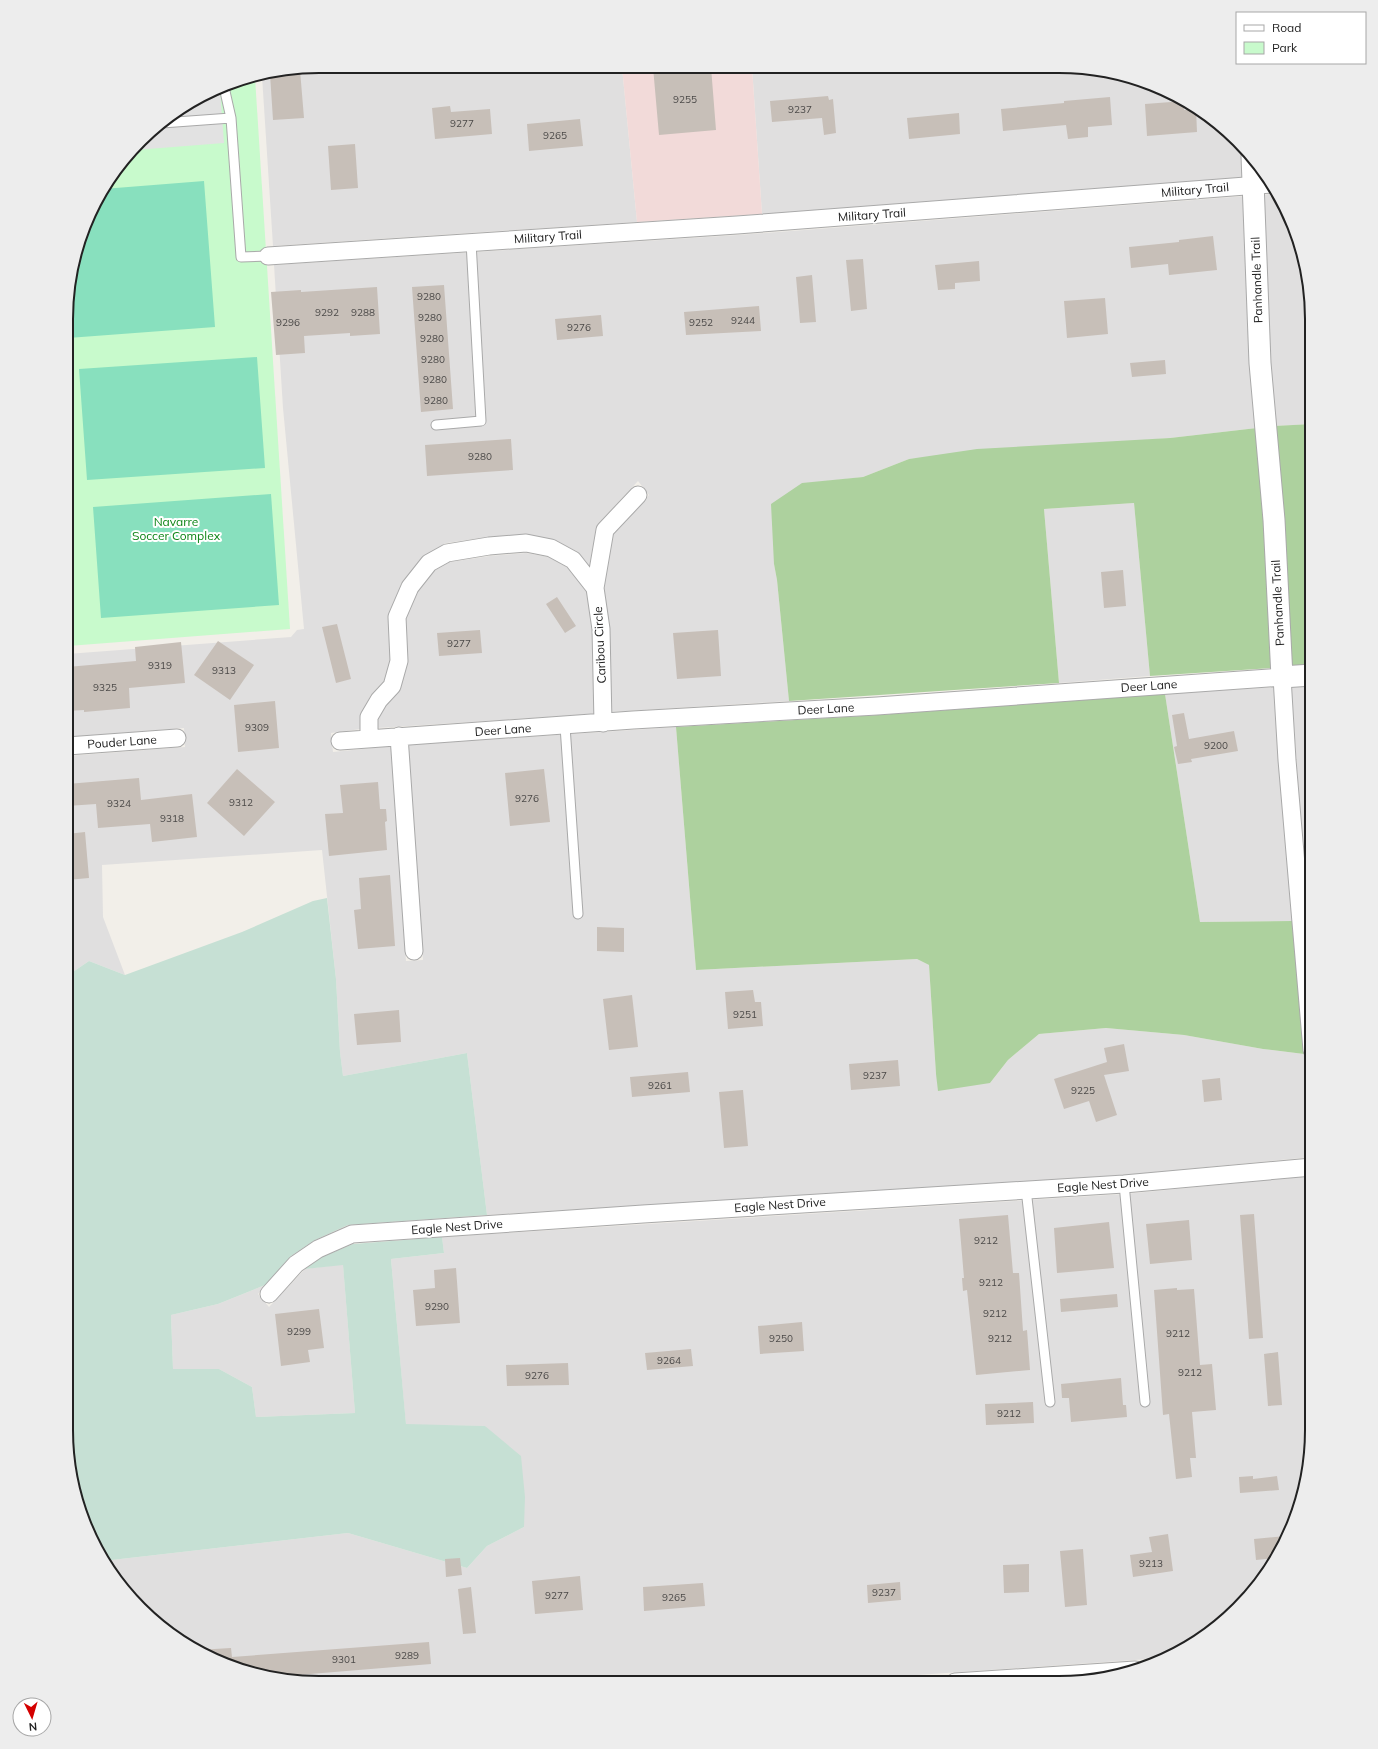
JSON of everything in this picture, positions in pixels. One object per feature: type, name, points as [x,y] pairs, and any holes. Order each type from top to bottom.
[{"type":"street","name":"Military Trail","points":[[268,256],[753,224],[1263,185]]},
{"type":"street","name":"Panhandle Trail","points":[[1263,185],[1260,363],[1274,520],[1282,677],[1305,905]]},
{"type":"street","points":[[595,588],[605,530],[638,495]]},
{"type":"street","name":"Caribou Circle","points":[[369,738],[369,717],[378,700],[392,686],[399,661],[397,617],[410,587],[429,563],[447,553],[489,546],[526,543],[551,548],[573,560],[595,588],[601,629],[602,723]]},
{"type":"street","name":"Deer Lane","points":[[340,741],[1305,675]]},
{"type":"street","points":[[399,736],[414,951]]},
{"type":"street","name":"Pouder Lane","points":[[73,746],[177,738]]},
{"type":"street","name":"Eagle Nest Drive","points":[[269,1294],[296,1264],[318,1249],[352,1234],[1026,1189],[1124,1184],[1305,1168]]},
{"type":"street","points":[[1045,1676],[1100,1672]]},
{"type":"lane","points":[[225,92],[232,118],[241,257],[268,256]]},
{"type":"lane","points":[[170,123],[232,118]]},
{"type":"lane","points":[[436,425],[481,421],[471,242]]},
{"type":"lane","points":[[565,726],[578,914]]},
{"type":"lane","points":[[1124,1184],[1145,1402]]},
{"type":"lane","points":[[1026,1189],[1050,1402]]},
{"type":"shaded area","points":[[319,73],[623,73],[637,222],[273,246],[262,80],[287,75]]},
{"type":"shaded area","points":[[623,73],[752,73],[762,214],[637,222]]},
{"type":"shaded area","points":[[752,73],[1059,73],[1091,75],[1122,81],[1168,98],[1209,124],[1244,157],[1245,177],[762,214]]},
{"type":"shaded area","points":[[220,94],[224,143],[141,150],[169,124],[196,106]]},
{"type":"shaded area","points":[[1271,194],[1280,210],[1297,256],[1303,287],[1305,319],[1305,424],[1274,426],[1268,363],[1262,195]]},
{"type":"shaded area","points":[[1246,196],[1257,428],[1170,438],[909,459],[863,477],[801,484],[774,564],[777,580],[789,701],[611,712],[609,629],[604,588],[612,535],[649,495],[638,481],[599,523],[592,550],[590,567],[576,551],[554,540],[525,534],[488,537],[446,543],[423,557],[402,582],[390,613],[391,659],[385,680],[371,695],[362,712],[361,729],[331,733],[333,752],[392,746],[406,961],[423,960],[408,745],[676,727],[696,970],[917,959],[929,965],[936,1074],[990,1083],[1008,1060],[1039,1034],[1106,1028],[1184,1035],[1263,1049],[1304,1054],[1305,1158],[1124,1175],[487,1215],[467,1053],[343,1076],[340,1052],[336,979],[322,850],[102,865],[103,917],[125,975],[89,961],[73,972],[73,756],[185,747],[184,728],[73,737],[73,654],[291,637],[297,630],[304,629],[283,408],[274,265],[738,235]]},
{"type":"shaded area","points":[[1134,503],[1150,676],[1059,683],[1044,509]]},
{"type":"shaded area","points":[[526,553],[549,557],[568,568],[587,591],[593,630],[594,714],[377,728],[377,720],[385,706],[399,689],[407,664],[405,620],[416,592],[434,571],[450,562],[490,556]]},
{"type":"shaded area","points":[[1305,685],[1305,878],[1291,686]]},
{"type":"shaded area","points":[[1274,687],[1292,921],[1200,922],[1165,694]]},
{"type":"shaded area","points":[[1305,1177],[1305,1430],[1303,1462],[1297,1493],[1292,1509],[1280,1539],[1272,1553],[1254,1580],[1233,1604],[1209,1625],[1182,1643],[1168,1651],[1148,1659],[904,1676],[319,1676],[287,1674],[256,1668],[240,1663],[210,1651],[196,1643],[169,1625],[145,1604],[124,1580],[111,1560],[348,1533],[467,1568],[487,1546],[524,1527],[485,1426],[406,1425],[391,1259],[444,1253],[442,1237],[1125,1194]]},
{"type":"shaded area","points":[[343,1264],[355,1413],[256,1417],[252,1387],[219,1369],[173,1369],[171,1315],[218,1304],[265,1285],[258,1294],[269,1307],[305,1269]]},
{"type":"green space","name":"Navarre Soccer Complex","points":[[255,81],[290,629],[73,646],[73,319],[75,287],[81,256],[86,240],[98,210],[106,196],[124,169],[145,145],[169,124],[196,106],[210,98]]},
{"type":"green space","points":[[204,181],[215,327],[73,338],[75,287],[81,256],[98,210],[111,188]]},
{"type":"green space","points":[[257,357],[265,468],[87,480],[79,369]]},
{"type":"green space","points":[[1305,424],[1305,666],[1290,667],[1274,426]]},
{"type":"green space","points":[[1257,428],[1273,668],[1150,676],[1134,503],[1044,509],[1059,683],[789,701],[777,580],[774,564],[771,504],[802,483],[863,477],[909,459],[977,449],[1170,438]]},
{"type":"green space","points":[[271,494],[279,605],[101,618],[93,507]]},
{"type":"green space","points":[[1165,694],[1200,922],[1292,921],[1304,1054],[1263,1049],[1184,1035],[1106,1028],[1039,1034],[1008,1060],[990,1083],[938,1091],[929,965],[917,959],[696,970],[676,727],[878,715]]},
{"type":"green space","points":[[327,898],[336,979],[340,1052],[343,1076],[467,1053],[487,1215],[348,1225],[315,1240],[291,1256],[265,1285],[218,1304],[171,1315],[173,1369],[219,1369],[252,1387],[256,1417],[355,1413],[343,1265],[305,1269],[322,1257],[353,1244],[442,1237],[444,1253],[391,1259],[406,1424],[485,1426],[521,1456],[525,1497],[524,1527],[487,1546],[467,1568],[348,1533],[111,1560],[98,1539],[86,1509],[81,1493],[75,1462],[73,1430],[73,972],[89,961],[125,975],[242,932],[313,901]]},
{"type":"building","points":[[654,73],[711,73],[716,130],[659,135]]},
{"type":"building","points":[[300,74],[304,118],[273,120],[270,78]]},
{"type":"building","points":[[828,96],[829,100],[833,99],[836,133],[824,135],[822,118],[772,122],[770,101]]},
{"type":"building","points":[[1110,97],[1112,125],[1088,127],[1088,137],[1068,139],[1066,125],[1003,131],[1001,109]]},
{"type":"building","points":[[1175,102],[1184,107],[1184,110],[1187,110],[1196,116],[1197,132],[1147,136],[1145,104]]},
{"type":"building","points":[[450,106],[451,112],[490,109],[492,134],[435,139],[432,108]]},
{"type":"building","points":[[959,113],[960,134],[909,139],[907,118]]},
{"type":"building","points":[[580,119],[583,146],[529,151],[527,124]]},
{"type":"building","points":[[355,144],[358,188],[331,190],[328,146]]},
{"type":"building","points":[[1213,236],[1217,270],[1169,275],[1168,264],[1131,268],[1129,247],[1179,242],[1179,240]]},
{"type":"building","points":[[863,259],[867,309],[851,311],[846,260]]},
{"type":"building","points":[[979,261],[980,281],[955,283],[955,289],[938,290],[935,265]]},
{"type":"building","points":[[812,275],[816,322],[800,323],[796,277]]},
{"type":"building","points":[[444,285],[453,409],[421,412],[412,287]]},
{"type":"building","points":[[377,287],[380,334],[350,336],[350,333],[304,336],[305,353],[276,355],[271,292],[301,290],[301,292]]},
{"type":"building","points":[[1105,298],[1108,334],[1067,338],[1064,301]]},
{"type":"building","points":[[759,306],[761,331],[686,335],[684,312]]},
{"type":"building","points":[[601,315],[603,336],[557,340],[555,319]]},
{"type":"building","points":[[1165,360],[1166,374],[1132,377],[1130,363]]},
{"type":"building","points":[[511,439],[513,470],[427,476],[425,445]]},
{"type":"building","points":[[1123,570],[1126,606],[1104,608],[1101,572]]},
{"type":"building","points":[[557,597],[576,626],[565,633],[546,604]]},
{"type":"building","points":[[337,624],[351,679],[336,683],[322,627]]},
{"type":"building","points":[[480,630],[482,653],[439,656],[437,633]]},
{"type":"building","points":[[718,630],[721,676],[677,679],[673,633]]},
{"type":"building","points":[[218,641],[254,665],[230,700],[194,675]]},
{"type":"building","points":[[181,642],[185,683],[129,688],[130,708],[84,712],[84,710],[73,711],[73,666],[136,661],[135,647]]},
{"type":"building","points":[[275,701],[279,748],[238,752],[234,705]]},
{"type":"building","points":[[1184,713],[1189,739],[1234,731],[1238,751],[1191,759],[1192,762],[1178,764],[1174,747],[1177,746],[1172,715]]},
{"type":"building","points":[[237,769],[275,802],[244,836],[207,803]]},
{"type":"building","points":[[544,769],[550,822],[510,826],[505,773]]},
{"type":"building","points":[[139,778],[141,800],[192,794],[197,837],[152,842],[150,824],[98,828],[96,804],[73,806],[73,784]]},
{"type":"building","points":[[378,782],[380,809],[386,809],[387,821],[385,822],[387,850],[329,856],[325,814],[343,813],[340,785]]},
{"type":"building","points":[[85,832],[89,878],[73,879],[73,833]]},
{"type":"building","points":[[390,875],[395,946],[358,949],[354,910],[361,909],[359,878]]},
{"type":"building","points":[[597,927],[624,928],[624,952],[597,951]]},
{"type":"building","points":[[753,990],[755,1002],[761,1002],[763,1026],[728,1029],[725,992]]},
{"type":"building","points":[[632,995],[638,1047],[609,1050],[603,999]]},
{"type":"building","points":[[399,1010],[401,1042],[357,1045],[354,1014]]},
{"type":"building","points":[[1124,1044],[1129,1071],[1104,1075],[1117,1115],[1096,1122],[1089,1101],[1064,1109],[1054,1079],[1107,1062],[1104,1048]]},
{"type":"building","points":[[898,1060],[900,1086],[851,1090],[849,1064]]},
{"type":"building","points":[[688,1072],[690,1092],[632,1097],[630,1077]]},
{"type":"building","points":[[1220,1078],[1222,1100],[1204,1102],[1202,1080]]},
{"type":"building","points":[[743,1090],[748,1146],[724,1148],[719,1092]]},
{"type":"building","points":[[1254,1214],[1263,1338],[1249,1339],[1240,1215]]},
{"type":"building","points":[[1008,1215],[1013,1273],[1019,1273],[1023,1331],[1027,1330],[1030,1370],[976,1375],[967,1290],[963,1291],[962,1278],[964,1278],[959,1219]]},
{"type":"building","points":[[1189,1220],[1192,1260],[1150,1264],[1146,1224]]},
{"type":"building","points":[[1109,1222],[1114,1268],[1057,1273],[1054,1228]]},
{"type":"building","points":[[456,1268],[460,1323],[416,1326],[413,1290],[435,1288],[434,1270]]},
{"type":"building","points":[[1177,1288],[1177,1290],[1194,1289],[1200,1365],[1212,1364],[1216,1410],[1192,1412],[1196,1458],[1190,1458],[1192,1477],[1176,1479],[1169,1414],[1163,1415],[1154,1290]]},
{"type":"building","points":[[1117,1294],[1118,1307],[1061,1312],[1060,1299]]},
{"type":"building","points":[[319,1309],[324,1348],[308,1350],[310,1362],[281,1366],[275,1314]]},
{"type":"building","points":[[802,1322],[804,1351],[760,1354],[758,1326]]},
{"type":"building","points":[[691,1349],[693,1366],[647,1370],[645,1353]]},
{"type":"building","points":[[1278,1352],[1282,1405],[1268,1406],[1264,1354]]},
{"type":"building","points":[[568,1363],[569,1385],[507,1386],[506,1365]]},
{"type":"building","points":[[1121,1378],[1123,1405],[1126,1405],[1127,1417],[1071,1422],[1069,1398],[1062,1398],[1061,1384]]},
{"type":"building","points":[[1033,1402],[1034,1423],[986,1425],[985,1404]]},
{"type":"building","points":[[1253,1476],[1253,1479],[1277,1476],[1279,1490],[1240,1493],[1239,1477]]},
{"type":"building","points":[[1168,1534],[1173,1571],[1133,1577],[1130,1555],[1152,1552],[1149,1537]]},
{"type":"building","points":[[1281,1536],[1268,1559],[1256,1560],[1254,1539]]},
{"type":"building","points":[[1083,1549],[1087,1605],[1065,1607],[1060,1551]]},
{"type":"building","points":[[460,1558],[462,1575],[446,1577],[445,1559]]},
{"type":"building","points":[[1029,1564],[1029,1592],[1004,1593],[1003,1565]]},
{"type":"building","points":[[580,1576],[583,1610],[535,1614],[532,1581]]},
{"type":"building","points":[[900,1582],[901,1600],[868,1603],[867,1585]]},
{"type":"building","points":[[703,1583],[705,1606],[644,1611],[643,1587]]},
{"type":"building","points":[[471,1587],[476,1633],[463,1634],[458,1589]]},
{"type":"building","points":[[429,1642],[431,1664],[300,1675],[287,1674],[256,1668],[207,1649],[231,1648],[232,1657]]}]
